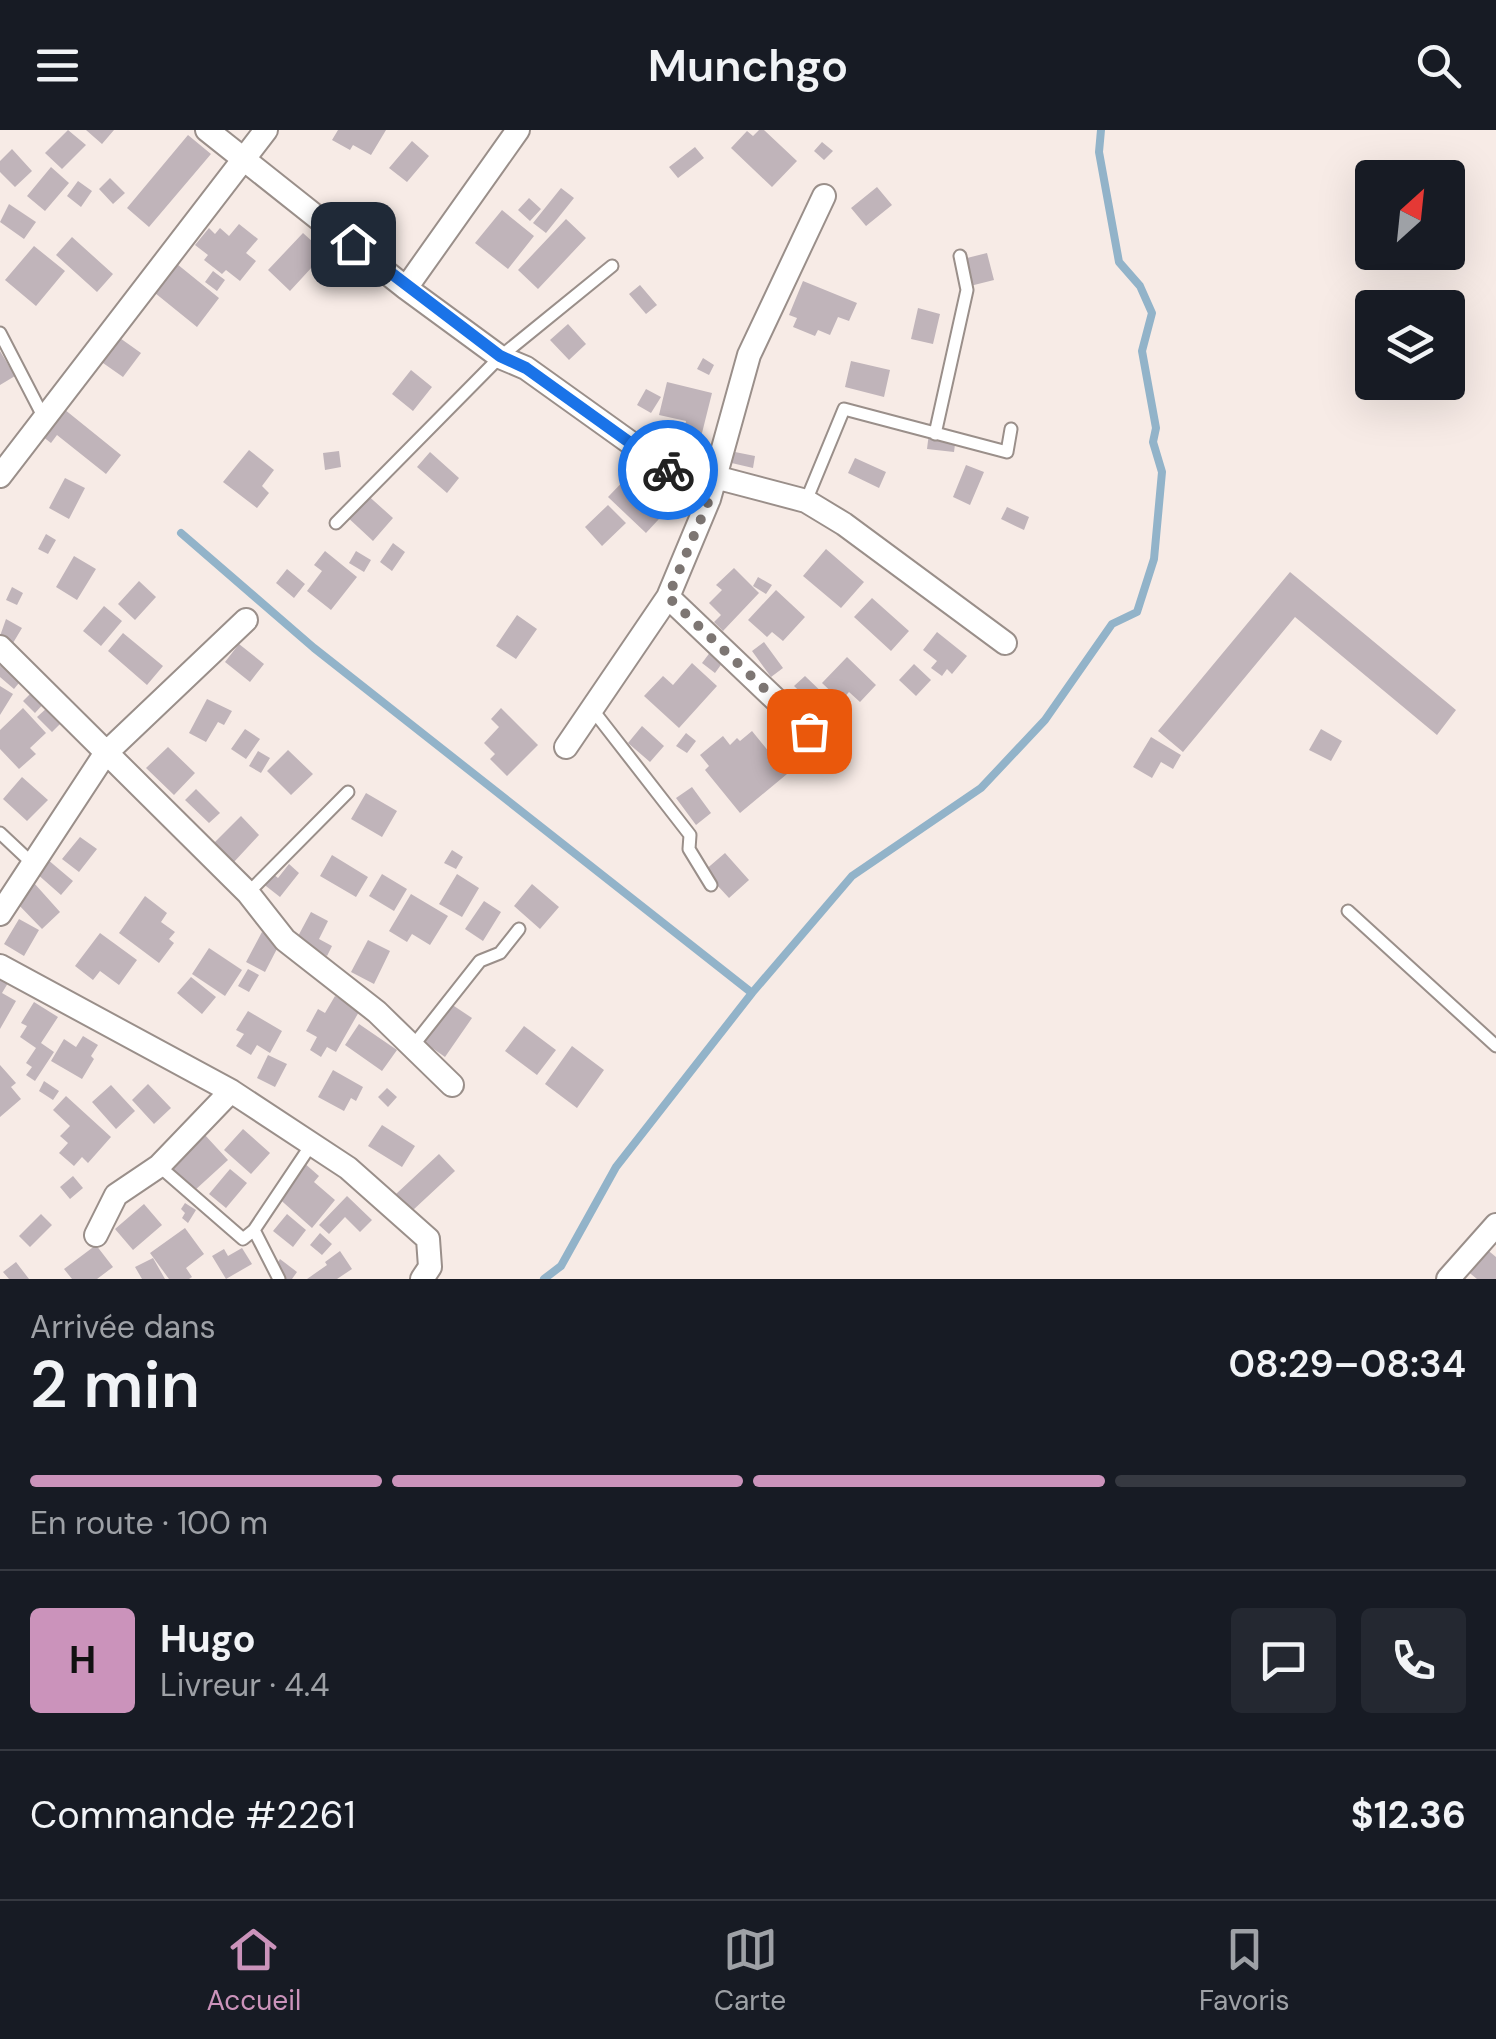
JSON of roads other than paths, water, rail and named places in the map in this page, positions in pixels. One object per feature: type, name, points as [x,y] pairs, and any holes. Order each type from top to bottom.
[{"type":"street","points":[[207,130],[406,288],[500,356],[526,368],[712,488],[806,501],[844,524],[1005,643]]},
{"type":"street","points":[[0,476],[266,130]]},
{"type":"street","points":[[406,288],[518,130]]},
{"type":"street","points":[[566,748],[668,597],[712,488],[749,355],[824,196]]},
{"type":"street","points":[[668,597],[837,758]]},
{"type":"street","points":[[0,914],[105,754],[246,620]]},
{"type":"street","points":[[0,646],[248,893],[285,940],[377,1012],[452,1085]]},
{"type":"street","points":[[0,966],[232,1091],[348,1168],[428,1240],[430,1267],[422,1279]]},
{"type":"street","points":[[96,1235],[116,1194],[160,1166],[232,1091]]},
{"type":"street","points":[[1448,1279],[1496,1225]]},
{"type":"lane","points":[[935,434],[968,290],[960,256]]},
{"type":"lane","points":[[336,524],[500,356],[612,266]]},
{"type":"lane","points":[[0,333],[44,418]]},
{"type":"lane","points":[[806,501],[844,409],[1007,452],[1011,429]]},
{"type":"lane","points":[[592,709],[690,835],[689,849],[712,885]]},
{"type":"lane","points":[[248,893],[348,792]]},
{"type":"lane","points":[[0,833],[34,865]]},
{"type":"lane","points":[[1348,911],[1496,1046]]},
{"type":"lane","points":[[412,1047],[480,962],[500,953],[519,929]]},
{"type":"lane","points":[[160,1166],[243,1239],[254,1230],[310,1144]]},
{"type":"lane","points":[[254,1230],[279,1279]]},
{"type":"waterway","points":[[544,1279],[561,1266],[616,1167],[752,993],[852,876],[981,788],[1045,720],[1112,624],[1137,612],[1154,559],[1162,472],[1153,442],[1156,428],[1142,351],[1152,313],[1140,286],[1119,262],[1099,152],[1101,130]]},
{"type":"waterway","points":[[181,533],[314,648],[752,993]]}]
